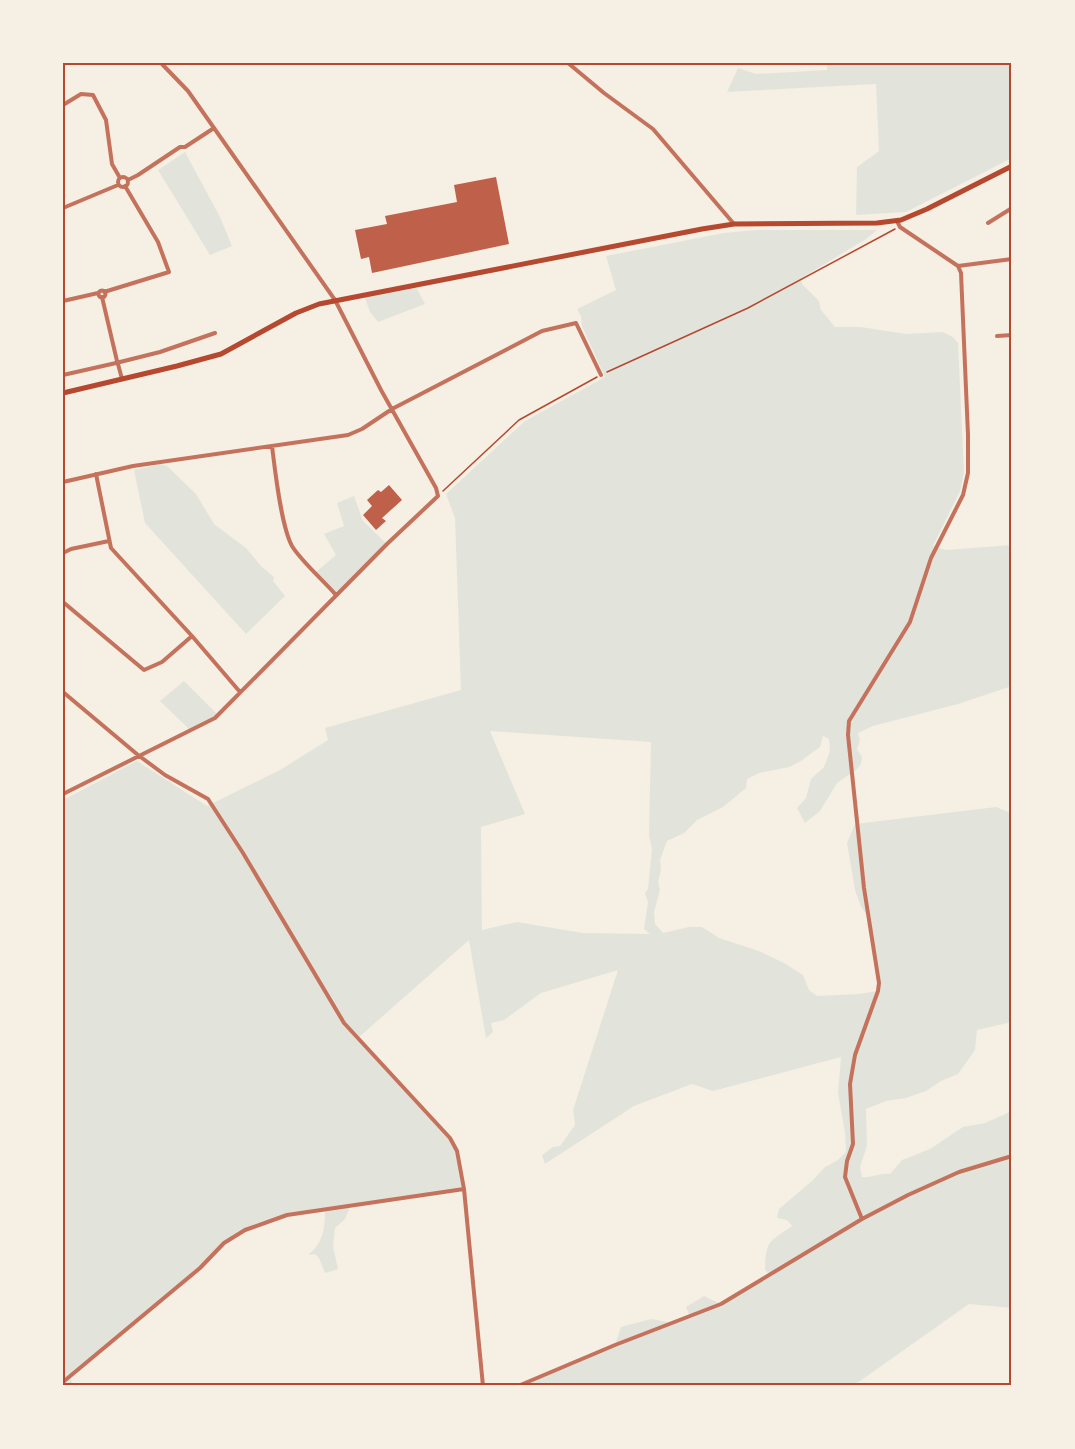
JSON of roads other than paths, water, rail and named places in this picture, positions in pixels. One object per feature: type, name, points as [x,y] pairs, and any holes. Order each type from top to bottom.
[{"type":"main road","points":[[63,393],[221,354],[296,313],[335,300],[658,237],[734,225],[877,223],[897,220],[927,209],[1012,166]]},
{"type":"street","points":[[63,794],[214,718],[438,496],[436,488],[335,300],[188,91],[161,63]]},
{"type":"street","points":[[568,63],[653,129],[734,225]]},
{"type":"street","points":[[63,105],[81,94],[93,95],[106,120],[112,164],[120,178],[118,184],[63,208]]},
{"type":"street","points":[[125,186],[128,180],[214,128]]},
{"type":"street","points":[[120,178],[124,177],[128,180]]},
{"type":"street","points":[[118,184],[125,186]]},
{"type":"street","points":[[63,301],[98,293],[101,290],[104,292],[169,272],[158,242],[125,186]]},
{"type":"street","points":[[988,223],[1012,208]]},
{"type":"street","points":[[862,1219],[845,1177],[847,1161],[853,1144],[850,1084],[855,1055],[878,991],[879,982],[856,826],[848,735],[849,721],[910,622],[931,558],[963,495],[968,473],[961,273],[958,266],[900,227],[897,220]]},
{"type":"street","points":[[958,266],[1012,260]]},
{"type":"street","points":[[102,297],[105,295],[104,292]]},
{"type":"street","points":[[98,293],[99,297],[102,297],[122,379]]},
{"type":"street","points":[[63,482],[133,466],[348,435],[362,429],[392,409],[542,331],[569,324],[576,323],[601,375]]},
{"type":"street","points":[[63,375],[160,352],[215,333]]},
{"type":"street","points":[[997,336],[1012,335]]},
{"type":"street","points":[[272,446],[275,475],[288,536],[293,548],[336,595]]},
{"type":"street","points":[[96,474],[111,548],[240,692]]},
{"type":"street","points":[[63,553],[71,549],[109,541]]},
{"type":"street","points":[[63,603],[144,670],[162,662],[192,636]]},
{"type":"street","points":[[63,692],[165,775],[208,799],[243,852],[344,1023],[450,1138],[457,1151],[464,1189],[483,1386]]},
{"type":"street","points":[[518,1386],[721,1304],[862,1219],[918,1190],[959,1172],[1012,1156]]},
{"type":"street","points":[[63,1382],[200,1268],[224,1243],[245,1230],[287,1215],[464,1189]]}]
